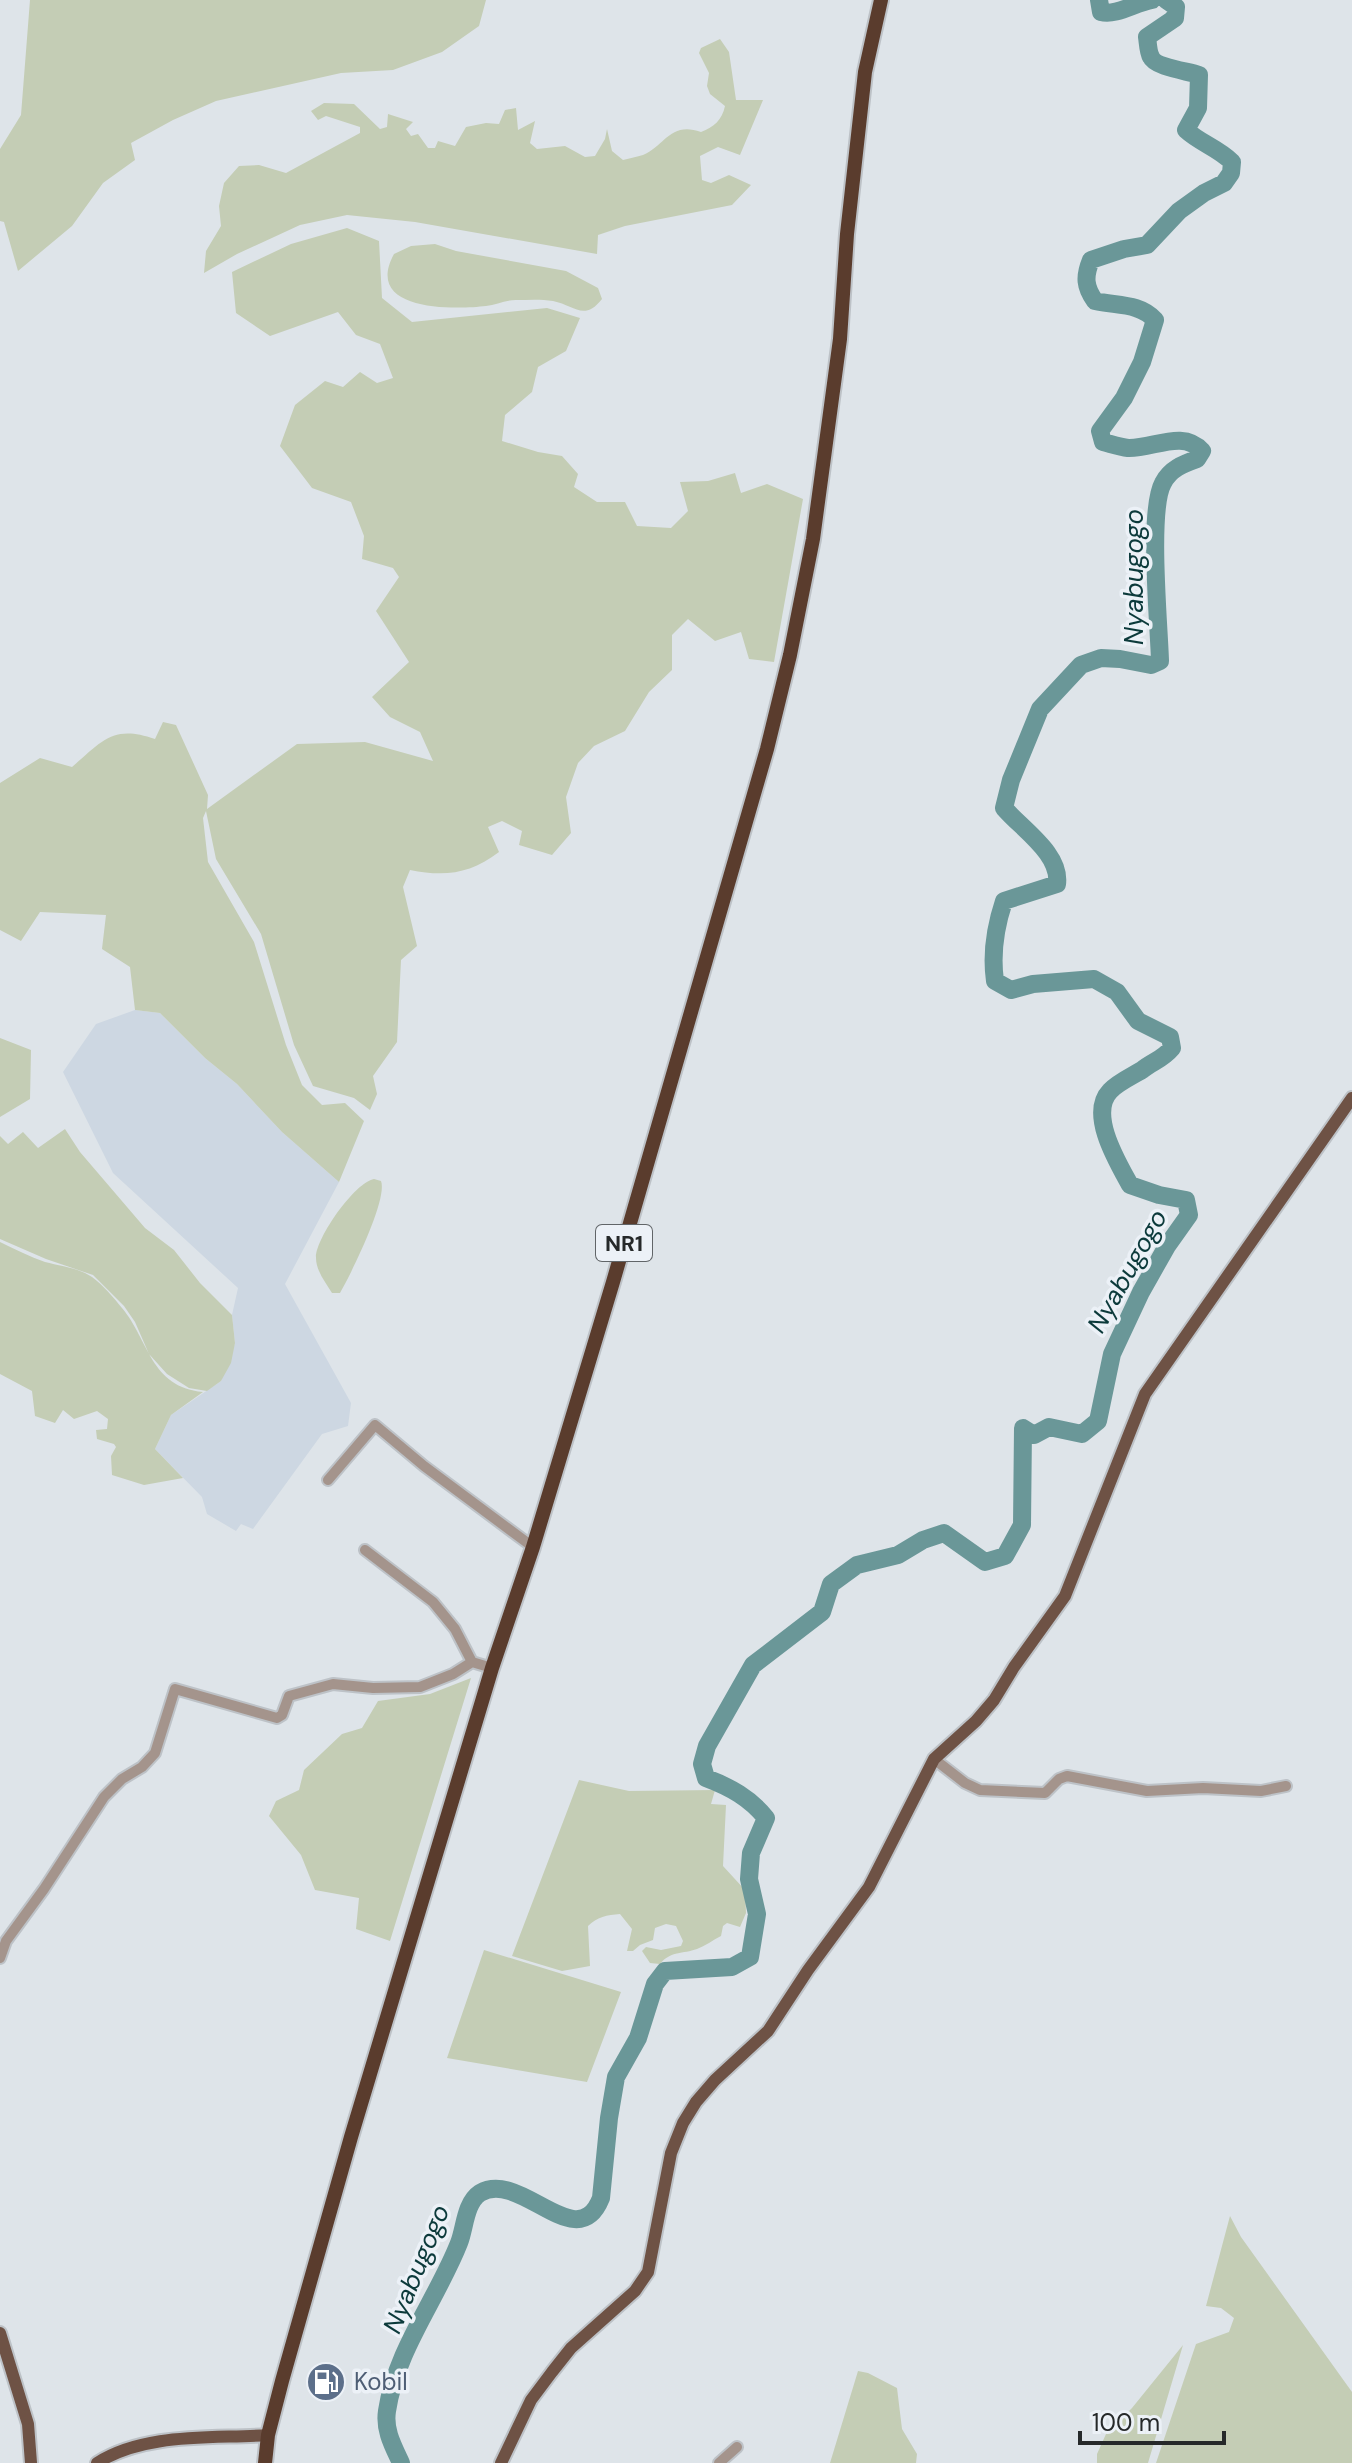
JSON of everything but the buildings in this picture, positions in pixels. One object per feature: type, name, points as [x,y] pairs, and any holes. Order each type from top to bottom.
[{"type":"highway","name":"NR1","points":[[265,2463],[268,2435],[351,2137],[492,1668],[533,1547],[737,860],[790,655],[813,539],[830,427],[865,72],[881,0]]},
{"type":"main road","points":[[501,2463],[531,2400],[552,2372],[571,2348],[635,2291],[648,2272],[671,2153],[683,2123],[696,2102],[768,2031],[869,1887],[934,1759],[994,1700],[1065,1596],[1145,1394],[1352,1098]]},
{"type":"main road","points":[[0,2333],[28,2424],[31,2463]]},
{"type":"main road","points":[[97,2463],[131,2448],[162,2441],[268,2435]]},
{"type":"street","points":[[328,1480],[375,1425],[424,1466],[533,1547]]},
{"type":"street","points":[[365,1550],[433,1602],[455,1629],[472,1662],[492,1668]]},
{"type":"street","points":[[0,1958],[12,1931],[44,1889],[104,1797],[155,1753],[175,1689],[277,1718],[282,1715],[293,1693],[333,1684],[373,1688],[420,1687],[453,1674],[472,1662]]},
{"type":"street","points":[[934,1759],[965,1783],[980,1790],[1045,1793],[1059,1779],[1067,1776],[1147,1791],[1203,1788],[1261,1791],[1286,1786]]},
{"type":"street","points":[[719,2463],[737,2447]]},
{"type":"shaded area","points":[[135,1010],[160,1013],[205,1058],[237,1084],[282,1132],[339,1182],[285,1284],[351,1403],[348,1426],[322,1434],[253,1529],[241,1524],[236,1531],[207,1514],[202,1497],[155,1449],[171,1415],[221,1381],[235,1343],[232,1315],[238,1288],[113,1173],[63,1072],[96,1024]]},
{"type":"green space","points":[[30,0],[486,0],[479,26],[442,52],[393,70],[341,73],[216,101],[131,143],[135,160],[103,183],[72,226],[18,271],[4,222],[0,221],[0,149],[21,115]]},
{"type":"green space","points":[[720,39],[729,52],[736,100],[763,100],[740,155],[718,147],[700,156],[702,180],[711,183],[729,175],[751,185],[732,205],[625,226],[598,235],[597,254],[415,222],[347,215],[300,225],[204,273],[206,251],[221,226],[219,206],[224,183],[239,166],[259,165],[286,173],[360,133],[360,127],[326,116],[318,120],[311,111],[324,103],[354,104],[380,129],[387,127],[388,114],[413,122],[406,129],[411,136],[418,134],[428,148],[435,148],[438,141],[455,146],[466,127],[499,124],[505,110],[516,108],[518,130],[535,121],[530,143],[537,149],[565,146],[585,157],[595,156],[607,129],[612,151],[623,160],[651,151],[675,132],[691,129],[701,132],[720,119],[725,106],[710,94],[707,86],[709,73],[699,53],[701,48]]},
{"type":"green space","points":[[347,228],[379,241],[382,298],[412,322],[547,308],[580,318],[566,351],[538,367],[532,392],[505,415],[502,441],[562,456],[578,474],[574,487],[597,502],[625,502],[637,526],[671,528],[688,511],[680,482],[708,481],[735,473],[741,493],[767,484],[803,499],[774,662],[749,659],[741,632],[715,641],[688,619],[672,635],[672,670],[649,692],[625,731],[594,746],[578,763],[566,797],[571,833],[552,855],[519,845],[522,831],[502,821],[488,827],[499,852],[478,865],[446,873],[410,870],[403,887],[417,946],[401,960],[397,1042],[373,1076],[377,1094],[370,1110],[354,1098],[313,1086],[294,1045],[261,934],[216,859],[206,811],[203,818],[208,862],[254,942],[286,1045],[302,1085],[322,1105],[345,1103],[364,1121],[339,1182],[282,1132],[237,1084],[205,1058],[160,1013],[135,1010],[130,967],[102,949],[106,915],[40,912],[21,941],[0,930],[0,783],[40,758],[72,767],[100,743],[118,734],[129,733],[155,739],[163,722],[176,725],[208,795],[207,809],[297,744],[365,742],[433,761],[420,732],[390,717],[372,697],[409,662],[376,611],[399,577],[393,568],[362,559],[364,536],[351,502],[312,488],[280,446],[295,405],[325,381],[343,387],[360,372],[377,383],[393,378],[380,344],[356,335],[338,312],[270,336],[236,313],[232,272],[291,244]]},
{"type":"green space","points":[[435,244],[456,251],[566,271],[598,288],[602,299],[590,310],[584,311],[544,300],[512,300],[486,306],[453,308],[416,303],[401,297],[391,287],[388,273],[394,254],[411,246]]},
{"type":"green space","points":[[0,1038],[31,1050],[30,1099],[0,1117]]},
{"type":"green space","points":[[65,1129],[80,1152],[145,1228],[174,1250],[200,1283],[232,1315],[235,1343],[231,1363],[221,1381],[207,1391],[189,1388],[167,1374],[149,1354],[124,1306],[93,1275],[0,1239],[0,1136],[8,1144],[23,1132],[38,1148]]},
{"type":"green space","points":[[374,1179],[381,1181],[382,1190],[374,1219],[340,1293],[332,1293],[318,1268],[317,1249],[347,1200],[366,1182]]},
{"type":"green space","points":[[0,1242],[39,1260],[75,1269],[92,1277],[122,1308],[161,1372],[185,1388],[203,1392],[171,1415],[155,1449],[183,1478],[144,1485],[112,1475],[111,1456],[116,1447],[97,1439],[96,1430],[107,1429],[108,1419],[97,1411],[74,1419],[63,1410],[55,1423],[35,1416],[32,1391],[0,1374]]},
{"type":"green space","points":[[471,1678],[390,1941],[356,1929],[359,1898],[315,1890],[301,1855],[269,1816],[276,1801],[299,1790],[304,1770],[342,1734],[362,1728],[378,1701],[430,1694]]},
{"type":"green space","points":[[579,1780],[629,1791],[715,1790],[711,1804],[726,1805],[723,1866],[745,1890],[746,1913],[740,1927],[727,1923],[721,1936],[703,1946],[672,1955],[660,1964],[650,1963],[642,1951],[646,1947],[661,1950],[681,1946],[683,1941],[676,1926],[666,1924],[655,1928],[653,1940],[627,1951],[632,1929],[620,1914],[615,1914],[588,1926],[590,1966],[562,1971],[512,1956]]},
{"type":"green space","points":[[484,1950],[621,1992],[587,2082],[447,2058]]},
{"type":"green space","points":[[1230,2216],[1241,2237],[1352,2392],[1352,2463],[1156,2463],[1196,2344],[1229,2332],[1234,2318],[1221,2308],[1206,2306]]},
{"type":"green space","points":[[1183,2345],[1148,2463],[1097,2463],[1097,2454],[1106,2434],[1132,2408]]},
{"type":"green space","points":[[858,2371],[897,2388],[902,2429],[917,2454],[916,2463],[830,2463]]},
{"type":"waterway","name":"Nyabugogo","points":[[1099,0],[1101,12],[1107,13],[1152,0]]},
{"type":"waterway","name":"Nyabugogo","points":[[401,2463],[387,2425],[392,2389],[408,2346],[450,2264],[475,2197],[496,2189],[513,2192],[563,2216],[578,2219],[591,2214],[601,2198],[616,2077],[638,2038],[655,1984],[665,1971],[732,1967],[750,1957],[757,1914],[749,1879],[751,1853],[766,1818],[739,1794],[706,1778],[702,1764],[707,1746],[753,1665],[822,1612],[831,1584],[857,1565],[898,1555],[923,1540],[944,1533],[985,1562],[1005,1556],[1022,1525],[1023,1428],[1034,1435],[1049,1427],[1082,1434],[1098,1421],[1112,1354],[1141,1292],[1189,1215],[1186,1200],[1130,1185],[1103,1125],[1104,1101],[1110,1091],[1168,1052],[1172,1048],[1170,1037],[1138,1021],[1117,992],[1094,979],[1033,984],[1011,990],[995,981],[993,960],[1004,901],[1057,884],[1057,873],[1047,853],[1004,808],[1011,780],[1040,709],[1081,665],[1101,658],[1151,665],[1160,661],[1155,542],[1159,497],[1169,474],[1197,459],[1202,451],[1186,441],[1138,448],[1103,442],[1100,431],[1124,398],[1142,362],[1155,320],[1135,308],[1095,301],[1087,282],[1091,260],[1147,245],[1179,211],[1224,183],[1231,173],[1232,162],[1186,130],[1198,108],[1199,75],[1158,63],[1150,55],[1147,37],[1175,18],[1176,7],[1166,0]]},
{"type":"place","name":"Kobil","points":[[326,2382]]}]
